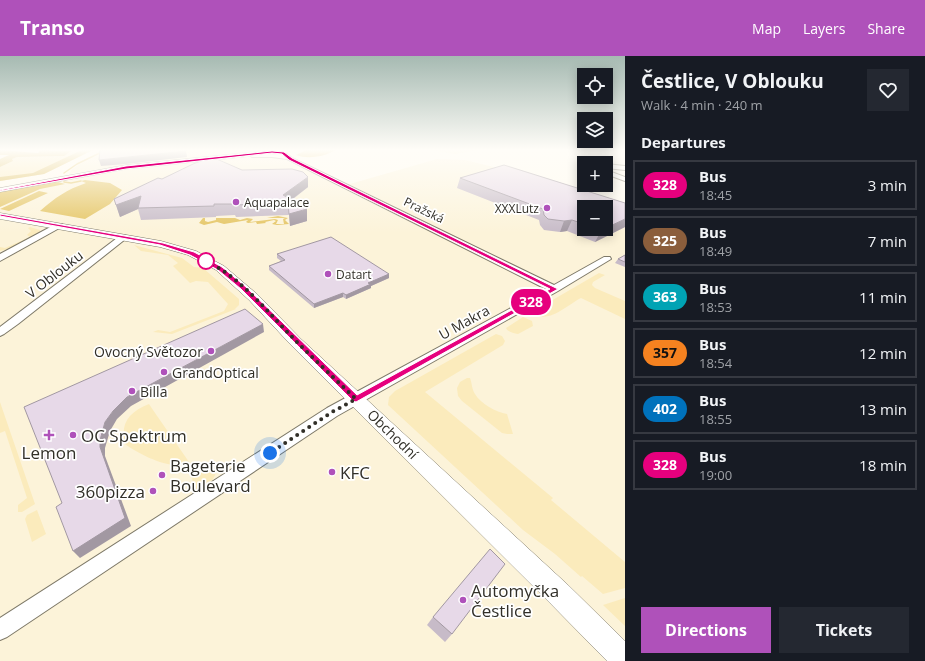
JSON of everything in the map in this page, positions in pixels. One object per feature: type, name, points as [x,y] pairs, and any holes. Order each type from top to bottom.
[{"type":"street","points":[[0,189],[67,177]]},
{"type":"street","name":"Pražská","points":[[336,177],[555,289]]},
{"type":"street","name":"Obchodní","points":[[0,216],[124,237],[181,250],[192,253],[220,268],[253,297],[296,342],[625,660]]},
{"type":"street","points":[[0,258],[58,226]]},
{"type":"street","name":"V Oblouku","points":[[0,332],[124,237]]},
{"type":"street","name":"U Makra","points":[[0,630],[332,412],[608,259]]},
{"type":"shaded area","points":[[0,177],[24,177],[0,181]]},
{"type":"shaded area","points":[[0,177],[24,177],[0,181]]},
{"type":"shaded area","points":[[77,177],[323,177],[343,186],[374,177],[536,177],[577,189],[577,192],[585,192],[608,200],[577,200],[577,236],[613,236],[613,202],[625,206],[625,661],[0,661],[0,192]]},
{"type":"shaded area","points":[[85,180],[110,183],[122,190],[110,204],[85,219],[40,211],[62,194],[86,183],[81,181]]},
{"type":"shaded area","points":[[58,182],[65,184],[40,189],[0,207],[0,192]]},
{"type":"shaded area","points":[[39,191],[48,193],[9,211],[0,209]]},
{"type":"shaded area","points":[[278,216],[288,218],[285,220],[289,224],[277,225],[272,224],[276,221],[274,220],[257,224],[256,222],[248,223],[246,222],[248,220],[224,224],[217,222],[204,225],[199,223],[203,218],[205,218],[205,221],[208,222],[216,220],[216,218],[235,218],[240,220],[247,218],[253,219],[250,222],[275,219],[278,220],[276,224],[284,224],[283,219],[285,218],[267,218]]},
{"type":"shaded area","points":[[30,227],[40,230],[40,233],[8,249],[0,251],[0,247],[5,248],[30,237],[27,235],[31,231],[28,228]]},
{"type":"shaded area","points":[[134,245],[182,258],[194,267],[203,268],[239,299],[239,305],[236,309],[172,334],[153,332],[158,330],[170,332],[224,311],[228,304],[208,282],[196,281],[190,283],[173,266],[178,263],[168,255],[141,251]]},
{"type":"shaded area","points":[[599,273],[605,275],[593,282],[592,285],[595,288],[625,301],[625,319],[581,298],[550,316],[538,316],[532,312]]},
{"type":"shaded area","points":[[523,317],[532,321],[533,326],[518,334],[511,332],[506,328]]},
{"type":"shaded area","points":[[496,334],[502,336],[505,341],[503,345],[425,392],[553,498],[551,500],[625,562],[625,588],[603,594],[555,554],[523,530],[388,405],[389,397],[395,391]]},
{"type":"shaded area","points":[[470,378],[474,392],[481,401],[498,411],[507,414],[513,434],[502,433],[462,401],[458,396],[457,388],[460,382]]},
{"type":"shaded area","points":[[0,402],[35,504],[22,512],[18,512],[18,505],[27,498],[5,431],[0,433]]},
{"type":"shaded area","points":[[149,404],[189,462],[176,465],[163,463],[142,455],[125,444],[124,430],[128,419],[136,411]]},
{"type":"shaded area","points":[[207,467],[212,467],[216,472],[215,476],[207,485],[194,494],[192,476]]},
{"type":"shaded area","points":[[37,510],[46,534],[32,542],[25,519],[27,515]]},
{"type":"shaded area","points":[[625,598],[625,626],[603,605]]},
{"type":"building","points":[[166,177],[308,177],[283,195],[307,209],[289,214],[288,203],[234,205],[214,204],[214,206],[138,208],[141,196],[116,205],[114,199],[158,178],[162,179]]},
{"type":"building","points":[[543,177],[577,188],[577,192],[590,192],[625,203],[625,219],[613,225],[613,200],[577,200],[577,222],[572,220],[564,221],[548,219],[544,215],[543,209],[460,178]]},
{"type":"building","name":"Datart","points":[[331,237],[389,274],[346,295],[343,293],[314,304],[269,266],[285,260],[277,254]]},
{"type":"building","points":[[625,255],[625,262],[618,259]]},
{"type":"building","name":"OC Spektrum","points":[[245,309],[263,324],[127,397],[113,411],[105,422],[100,440],[100,447],[125,518],[73,551],[56,507],[62,503],[24,407]]},
{"type":"building","name":"Automyčka Čestlice","points":[[490,549],[505,564],[452,634],[433,617]]},
{"type":"waterway","points":[[64,179],[64,182],[71,183],[81,181]]},
{"type":"bus line","name":"328","points":[[0,190],[66,177]]},
{"type":"bus line","name":"328","points":[[0,216],[136,239],[161,244],[192,253],[220,268],[243,288],[296,342],[356,399],[386,384],[555,289],[327,177]]},
{"type":"place","name":"Aquapalace","points":[[236,202]]},
{"type":"place","name":"XXXLutz","points":[[547,208]]},
{"type":"place","name":"Datart","points":[[328,274]]},
{"type":"place","name":"Ovocný Světozor","points":[[211,351]]},
{"type":"place","name":"GrandOptical","points":[[164,372]]},
{"type":"place","name":"Billa","points":[[132,391]]},
{"type":"place","name":"Lemon","points":[[49,435]]},
{"type":"place","name":"OC Spektrum","points":[[73,435]]},
{"type":"place","name":"KFC","points":[[332,472]]},
{"type":"place","name":"Bageterie Boulevard","points":[[162,475]]},
{"type":"place","name":"360pizza","points":[[153,491]]},
{"type":"place","name":"Automyčka Čestlice","points":[[463,600]]},
{"type":"route","points":[[206,261],[220,268],[253,297],[296,342],[356,399],[332,412],[270,453]]}]
